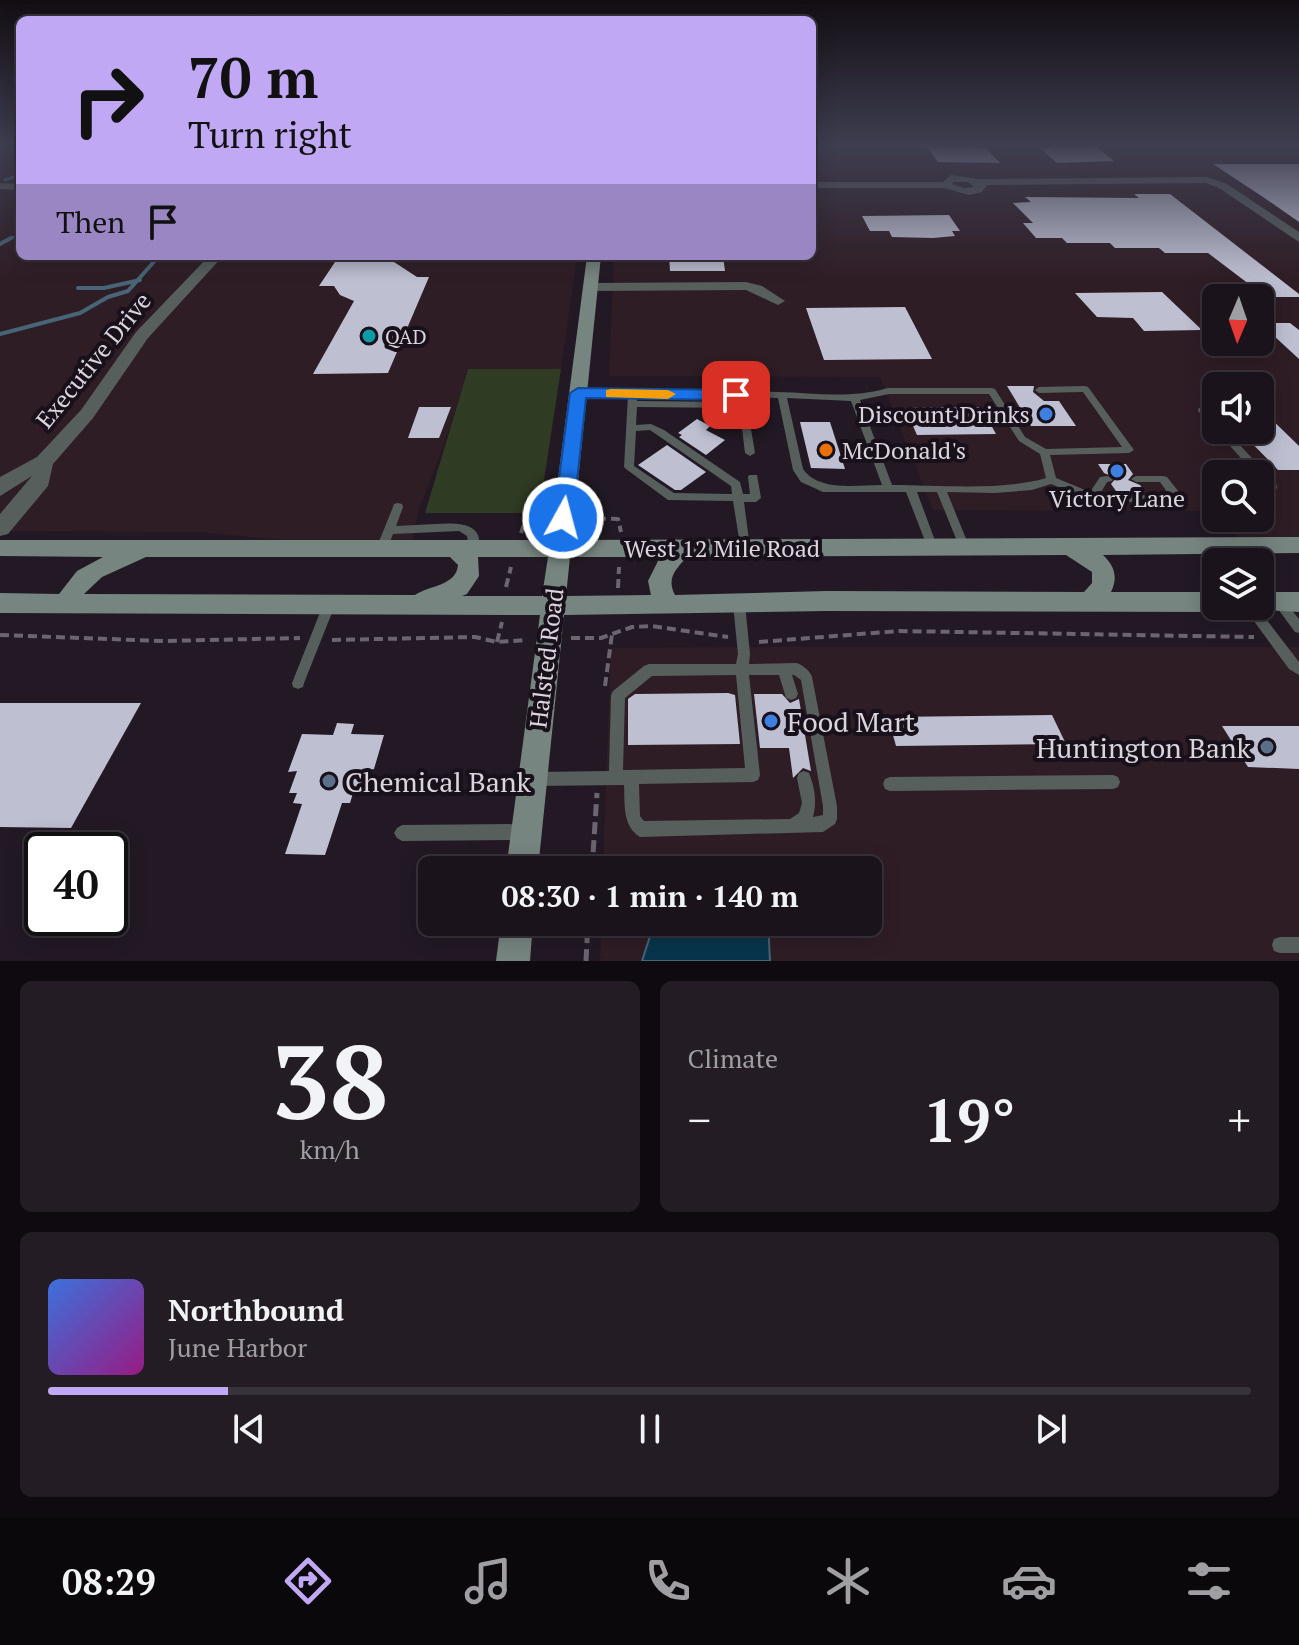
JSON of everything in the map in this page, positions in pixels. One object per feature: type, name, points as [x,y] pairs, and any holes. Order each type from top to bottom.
[{"type":"main road","name":"Halsted Road","points":[[523,856],[594,260]]},
{"type":"main road","name":"West 12 Mile Road","points":[[0,548],[151,549],[386,540],[465,550],[1056,545],[1202,553]]},
{"type":"main road","points":[[1056,545],[1088,555],[1104,572],[1105,588],[1088,603]]},
{"type":"main road","name":"West 12 Mile Road","points":[[1274,548],[1299,545]]},
{"type":"main road","points":[[67,604],[70,594],[90,573],[113,561],[151,549]]},
{"type":"main road","points":[[669,605],[661,593],[659,579],[661,572],[682,549]]},
{"type":"main road","points":[[405,605],[444,595],[459,587],[468,576],[469,562],[465,550]]},
{"type":"main road","points":[[0,603],[617,606],[1202,602]]},
{"type":"main road","points":[[513,961],[516,936]]},
{"type":"street","points":[[1227,189],[1299,238]]},
{"type":"street","name":"Executive Drive","points":[[0,489],[10,479],[44,462],[87,414],[142,335],[212,260]]},
{"type":"street","points":[[591,287],[746,286],[778,301]]},
{"type":"street","name":"Executive Drive","points":[[0,528],[41,481],[44,462]]},
{"type":"lane","points":[[578,393],[632,399],[737,400],[782,395],[877,396],[888,391],[992,391],[1022,439],[1044,452],[1129,450],[1085,389],[1039,390]]},
{"type":"lane","points":[[782,395],[798,470],[805,480],[823,488],[1008,488],[1052,480],[1092,497],[1179,500],[1163,479],[1136,479]]},
{"type":"lane","points":[[854,397],[888,488]]},
{"type":"lane","points":[[632,399],[629,467],[672,497],[756,498],[753,477]]},
{"type":"lane","points":[[737,400],[744,411],[750,453]]},
{"type":"lane","points":[[631,428],[651,427],[661,432],[736,484],[745,548]]},
{"type":"lane","points":[[1234,444],[1248,460]]},
{"type":"lane","points":[[1044,452],[1052,480]]},
{"type":"lane","points":[[1092,497],[1104,479],[1108,479]]},
{"type":"lane","points":[[910,488],[932,546]]},
{"type":"lane","points":[[941,489],[964,546]]},
{"type":"lane","points":[[386,540],[398,507]]},
{"type":"lane","points":[[1279,602],[1299,628]]},
{"type":"lane","points":[[531,779],[753,775],[739,604]]},
{"type":"lane","points":[[298,683],[329,605]]},
{"type":"lane","points":[[1260,620],[1299,669]]},
{"type":"lane","points":[[784,669],[791,694]]},
{"type":"lane","points":[[784,669],[797,669],[806,677],[830,819],[823,824],[791,826],[640,829],[633,818],[623,777],[618,695],[649,670],[784,669]]},
{"type":"lane","points":[[791,826],[805,818],[809,803],[804,778]]},
{"type":"lane","points":[[890,784],[1113,782]]},
{"type":"lane","points":[[402,833],[526,832]]},
{"type":"lane","points":[[1280,945],[1299,945]]},
{"type":"path","points":[[524,524],[526,519],[540,518]]},
{"type":"path","points":[[605,518],[618,519],[622,530],[616,633]]},
{"type":"path","points":[[497,642],[516,548]]},
{"type":"path","points":[[601,638],[632,627],[651,626],[742,641],[800,642],[828,634],[961,630],[1273,637]]},
{"type":"path","points":[[0,635],[163,641],[475,637],[497,642],[515,641]]},
{"type":"path","points":[[586,961],[587,936]]},
{"type":"shaded area","points":[[0,189],[16,189],[16,260],[576,260],[561,369],[468,369],[418,512],[412,543],[290,541],[201,532],[0,531]]},
{"type":"shaded area","points":[[816,189],[1299,189],[1299,538],[1240,539],[1234,532],[1274,532],[1274,460],[1202,460],[1202,511],[933,510],[880,377],[609,376],[614,260],[816,260]]},
{"type":"shaded area","points":[[1299,647],[1299,961],[600,961],[601,936],[882,936],[882,856],[604,856],[611,648]]},
{"type":"green space","points":[[468,369],[561,369],[539,513],[425,513]]},
{"type":"water","points":[[650,936],[769,936],[770,961],[642,961]]},
{"type":"building","points":[[1251,189],[1299,189],[1299,222]]},
{"type":"building","points":[[1134,194],[1170,194],[1299,297],[1274,297],[1274,284],[1249,284],[1208,253],[1165,253],[1159,248],[1115,248],[1110,243],[1067,243],[1062,238],[1036,238],[1023,223],[1033,223],[1013,203],[1031,202],[1025,197],[1139,198]]},
{"type":"building","points":[[949,215],[960,231],[952,231],[955,236],[933,238],[892,237],[889,231],[870,231],[862,216]]},
{"type":"building","name":"QAD","points":[[336,260],[395,260],[417,277],[429,277],[388,373],[313,374],[354,301],[340,295],[334,286],[319,286]]},
{"type":"building","points":[[669,260],[724,260],[725,271],[670,271]]},
{"type":"building","points":[[1162,292],[1202,330],[1144,331],[1133,318],[1097,317],[1075,293]]},
{"type":"building","points":[[905,307],[932,359],[824,360],[806,308]]},
{"type":"building","points":[[1274,323],[1290,323],[1299,330],[1299,359],[1274,336]]},
{"type":"building","name":"Discount Drinks","points":[[1007,386],[1034,386],[1033,392],[1044,401],[1059,401],[1076,426],[1031,426]]},
{"type":"building","points":[[419,407],[451,407],[439,438],[408,438]]},
{"type":"building","points":[[981,407],[996,434],[917,435],[905,408]]},
{"type":"building","points":[[697,419],[710,426],[706,430],[725,440],[706,455],[679,437],[682,435],[678,433]]},
{"type":"building","name":"McDonald's","points":[[800,422],[830,422],[845,469],[811,468]]},
{"type":"building","points":[[1274,422],[1299,446],[1299,470],[1278,470],[1274,460],[1268,460],[1253,444],[1274,444]]},
{"type":"building","points":[[667,445],[706,472],[681,490],[675,490],[638,465]]},
{"type":"building","name":"Victory Lane","points":[[1098,464],[1126,464],[1133,474],[1128,480],[1140,485],[1145,492],[1116,491],[1111,484],[1116,478],[1104,473]]},
{"type":"building","points":[[635,694],[735,695],[740,744],[628,745],[628,699]]},
{"type":"building","points":[[754,694],[782,694],[790,703],[799,699],[811,771],[803,768],[793,778],[789,748],[760,748]]},
{"type":"building","points":[[0,703],[141,703],[71,828],[0,827]]},
{"type":"building","points":[[1052,715],[1066,744],[896,746],[888,717]]},
{"type":"building","name":"Chemical Bank","points":[[337,723],[354,724],[351,734],[384,735],[374,769],[368,770],[362,790],[354,790],[350,803],[342,803],[325,855],[285,854],[302,804],[293,803],[297,793],[289,793],[297,771],[288,772],[302,734],[333,735]]},
{"type":"building","name":"Huntington Bank","points":[[1222,726],[1299,726],[1299,769],[1248,767]]},
{"type":"waterway","points":[[9,239],[16,236]]},
{"type":"waterway","points":[[0,244],[9,239]]},
{"type":"waterway","points":[[137,281],[155,260]]},
{"type":"waterway","points":[[0,334],[80,313],[108,297],[128,291],[137,281]]},
{"type":"waterway","points":[[78,288],[104,288],[137,281]]},
{"type":"slow traffic","points":[[611,394],[668,394]]},
{"type":"place","name":"QAD","points":[[369,336]]},
{"type":"place","name":"Discount Drinks","points":[[1046,414]]},
{"type":"place","name":"McDonald's","points":[[826,450]]},
{"type":"place","name":"Victory Lane","points":[[1117,471]]},
{"type":"place","name":"Food Mart","points":[[771,721]]},
{"type":"place","name":"Huntington Bank","points":[[1267,747]]},
{"type":"place","name":"Chemical Bank","points":[[329,781]]},
{"type":"route","points":[[563,518],[578,393],[736,395]]}]
